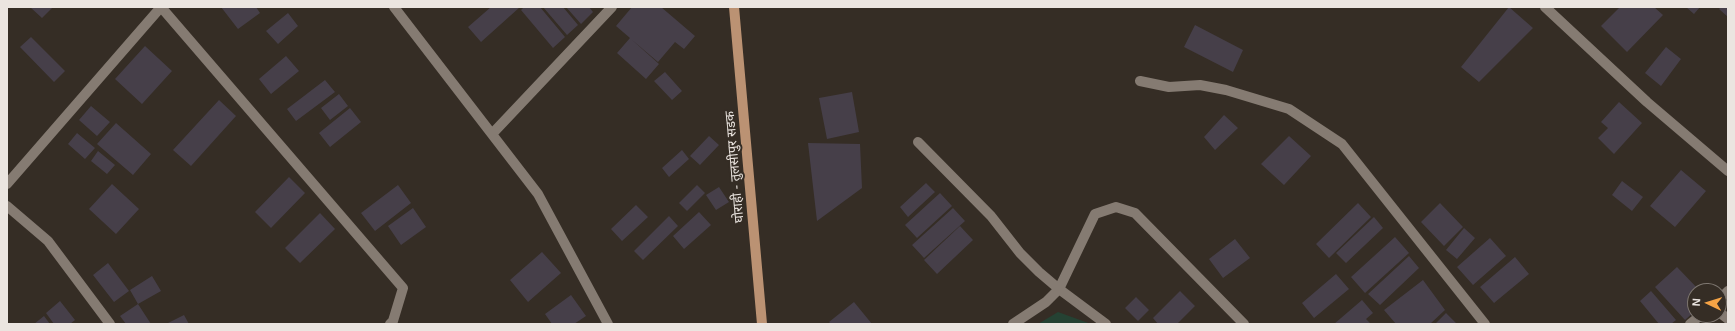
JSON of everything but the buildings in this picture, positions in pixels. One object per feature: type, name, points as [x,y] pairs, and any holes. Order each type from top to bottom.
[{"type":"main road","name":"घोराही - तुलसीपुर सडक","points":[[734,7],[762,324]]},
{"type":"street","points":[[7,184],[161,7],[403,288],[393,321],[390,324]]},
{"type":"street","points":[[394,7],[538,194],[608,324]]},
{"type":"street","points":[[492,134],[612,7]]},
{"type":"street","points":[[1545,7],[1647,102],[1728,171]]},
{"type":"street","points":[[1140,81],[1169,86],[1200,85],[1226,90],[1254,98],[1289,110],[1342,144],[1486,324]]},
{"type":"street","points":[[918,142],[991,216],[1020,253],[1038,272],[1106,324]]},
{"type":"street","points":[[7,206],[48,241],[110,324]]},
{"type":"street","points":[[1013,324],[1046,302],[1059,289],[1095,214],[1116,207],[1135,213],[1244,324]]},
{"type":"green space","points":[[1058,312],[1091,324],[1038,324]]}]
